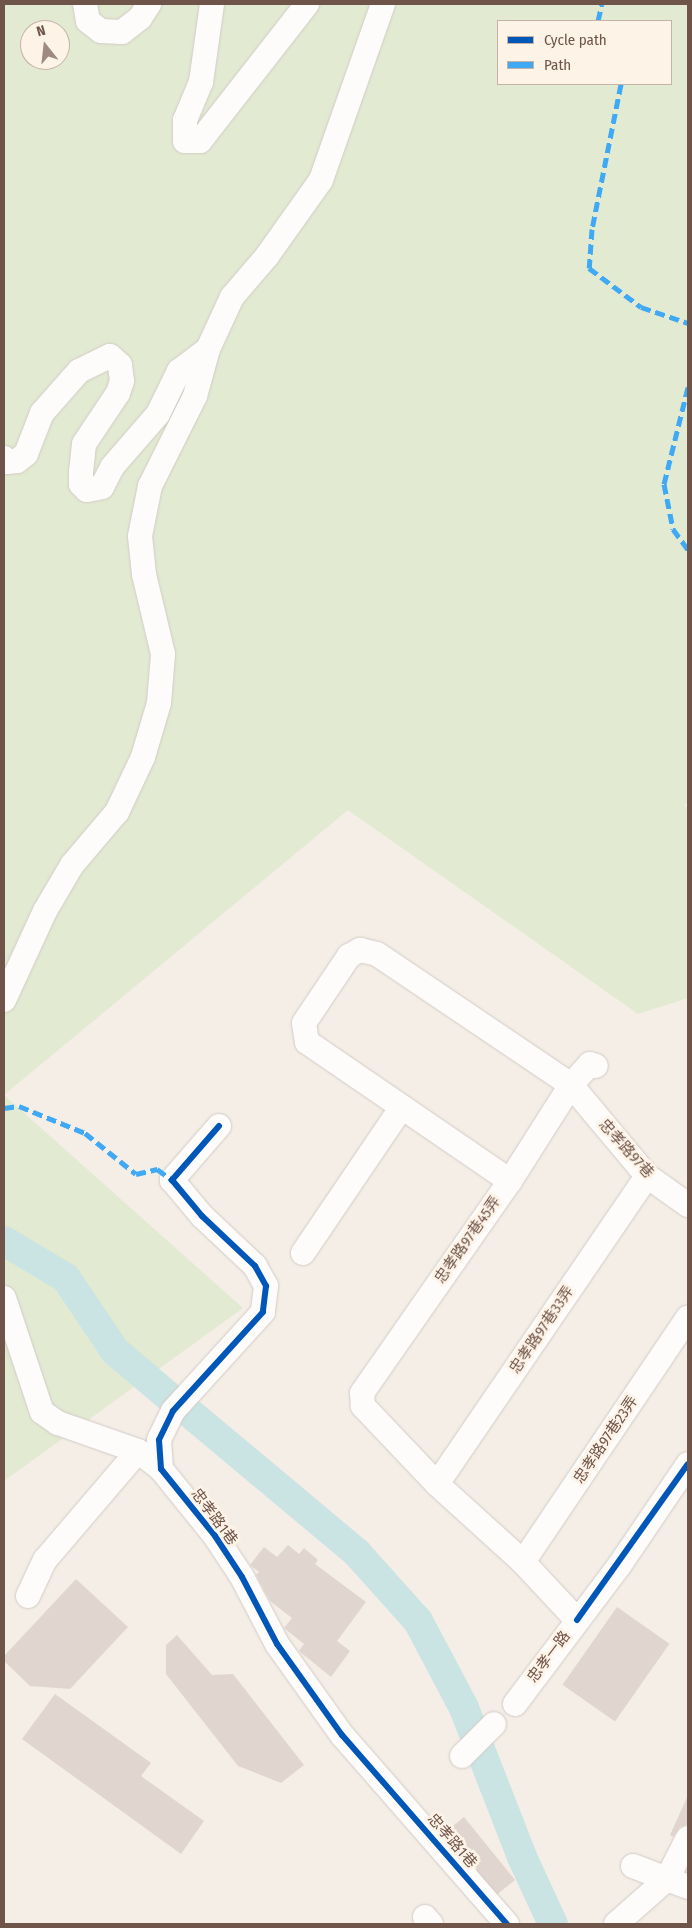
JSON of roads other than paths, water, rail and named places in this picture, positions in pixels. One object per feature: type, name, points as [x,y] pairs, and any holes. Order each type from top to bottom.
[{"type":"street","points":[[86,4],[88,21],[102,31],[122,32],[140,18],[149,4]]},
{"type":"street","points":[[212,4],[201,82],[185,120],[185,141],[200,141],[307,4]]},
{"type":"street","points":[[4,1000],[45,911],[72,865],[117,812],[143,757],[159,703],[163,654],[144,574],[140,536],[150,486],[195,396],[208,349],[232,297],[267,256],[320,180],[383,4]]},
{"type":"street","points":[[4,458],[7,462],[17,461],[26,454],[42,413],[79,371],[110,356],[120,365],[122,381],[84,444],[81,471],[81,484],[87,490],[102,487],[112,467],[158,414],[179,371],[208,349]]},
{"type":"street","name":"忠孝路97巷","points":[[510,1180],[307,1042],[304,1023],[349,956],[360,950],[377,954],[571,1085],[647,1176],[688,1205]]},
{"type":"street","name":"忠孝路97巷45弄","points":[[437,1484],[363,1406],[362,1392],[510,1180],[571,1085],[590,1064],[596,1066]]},
{"type":"street","points":[[303,1253],[402,1107]]},
{"type":"street","points":[[161,1469],[160,1440],[174,1411],[263,1312],[266,1286],[256,1266],[202,1216],[172,1180],[219,1126]]},
{"type":"street","name":"忠孝路97巷33弄","points":[[437,1484],[647,1176]]},
{"type":"street","name":"忠孝路1巷","points":[[4,1298],[42,1412],[58,1423],[138,1451],[161,1469],[214,1536],[242,1577],[277,1644],[342,1735],[507,1924]]},
{"type":"street","name":"忠孝路97巷23弄","points":[[523,1562],[688,1317]]},
{"type":"street","points":[[28,1596],[45,1560],[138,1451]]},
{"type":"street","name":"忠孝一路","points":[[515,1704],[688,1464]]},
{"type":"street","points":[[437,1484],[523,1562],[577,1620]]},
{"type":"street","points":[[462,1756],[494,1724]]},
{"type":"street","points":[[616,1924],[678,1883],[688,1838]]},
{"type":"street","points":[[633,1866],[678,1883]]},
{"type":"waterway","points":[[4,1241],[66,1278],[115,1351],[168,1396]]},
{"type":"waterway","points":[[191,1414],[357,1553],[418,1621],[464,1708],[522,1857],[553,1924]]}]
